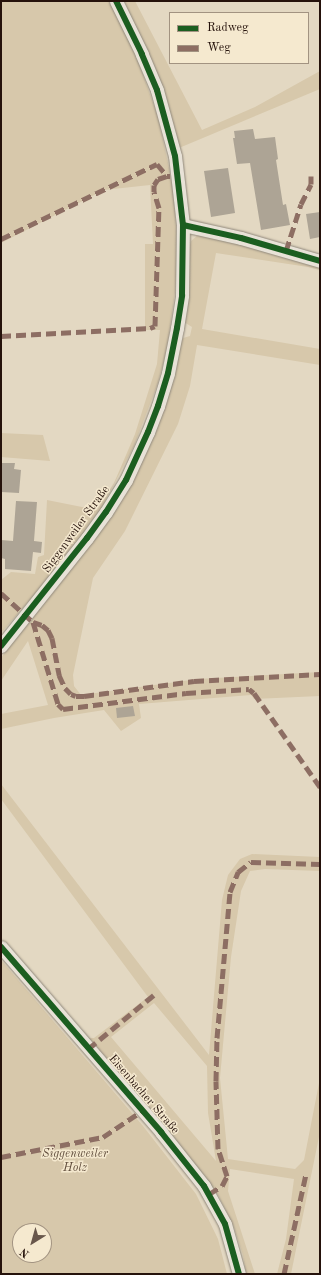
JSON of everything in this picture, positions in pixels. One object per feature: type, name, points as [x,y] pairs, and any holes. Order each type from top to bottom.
[{"type":"street","name":"Siggenweiler Straße","points":[[1,646],[66,566],[106,512],[129,474],[148,432],[168,373],[177,328],[182,295],[183,225],[175,156],[161,103],[142,54],[116,1]]},
{"type":"street","points":[[183,225],[241,238],[320,261]]},
{"type":"street","name":"Eisenbacher Straße","points":[[1,947],[161,1132],[204,1186],[225,1224],[239,1274]]},
{"type":"green space","points":[[1,1],[109,1],[136,55],[158,117],[173,186],[177,260],[175,292],[167,349],[158,383],[134,446],[100,511],[55,571],[1,633],[1,580],[11,572],[35,574],[38,557],[44,555],[47,500],[97,510],[114,483],[135,434],[157,364],[160,330],[145,330],[145,244],[153,244],[150,185],[104,190],[1,243]]},
{"type":"green space","points":[[124,1],[135,1],[202,130],[255,107],[320,71],[320,89],[179,148],[159,79]]},
{"type":"green space","points":[[203,234],[320,265],[320,270],[216,253],[202,329],[320,349],[320,365],[197,345],[190,386],[178,424],[125,531],[93,578],[73,675],[74,686],[81,695],[198,679],[320,672],[320,696],[254,699],[251,695],[139,704],[141,718],[121,731],[104,710],[54,718],[1,729],[1,714],[48,705],[28,641],[1,681],[1,658],[20,631],[100,532],[121,501],[144,457],[164,410],[176,371],[181,342],[183,338],[190,336],[192,327],[184,322],[190,245],[191,241],[198,235]]},
{"type":"green space","points":[[1,433],[43,435],[50,461],[1,457]]},
{"type":"green space","points":[[1,784],[209,1055],[222,900],[228,875],[240,859],[252,854],[320,857],[320,871],[265,869],[250,871],[241,891],[231,957],[220,1078],[228,1159],[295,1169],[304,1160],[320,1078],[320,1132],[291,1274],[277,1274],[286,1239],[294,1179],[230,1169],[228,1191],[255,1274],[246,1274],[243,1255],[233,1225],[218,1195],[174,1138],[88,1038],[94,1038],[148,997],[1,799]],"holes":[[[154,1003],[207,1066],[208,1113],[216,1161],[111,1037]]]},
{"type":"green space","name":"Siggenweiler Holz","points":[[1,960],[143,1126],[196,1194],[218,1239],[227,1274],[1,1274]]},
{"type":"building","points":[[253,129],[255,139],[275,137],[278,159],[276,160],[283,205],[286,204],[290,225],[261,230],[250,163],[237,164],[233,138],[235,138],[234,131]]},
{"type":"building","points":[[228,168],[235,213],[211,217],[204,171]]},
{"type":"building","points":[[320,212],[320,237],[310,239],[306,214]]},
{"type":"building","points":[[1,463],[15,463],[14,469],[21,470],[19,493],[1,492]]},
{"type":"building","points":[[16,501],[37,502],[34,541],[42,542],[41,553],[33,552],[31,571],[5,569],[5,559],[1,558],[1,540],[13,541]]},
{"type":"building","points":[[133,706],[135,716],[117,718],[116,708]]},
{"type":"marked path","points":[[1,239],[157,164],[167,176],[170,176]]},
{"type":"marked path","points":[[1,336],[150,328],[155,326],[159,208],[154,192],[154,185],[158,179],[167,176]]},
{"type":"marked path","points":[[286,251],[301,204],[311,184],[311,176]]},
{"type":"marked path","points":[[1,593],[33,622],[42,625],[48,630],[52,638],[59,675],[65,688],[71,694],[76,696],[194,681],[320,674]]},
{"type":"marked path","points":[[33,622],[58,704],[63,709],[186,693],[249,689],[254,693],[320,787]]},
{"type":"marked path","points":[[209,1194],[222,1186],[227,1176],[218,1149],[216,1081],[217,1038],[230,892],[238,872],[251,862],[320,864]]},
{"type":"marked path","points":[[88,1049],[155,994]]},
{"type":"marked path","points":[[1,1157],[103,1137],[142,1111]]},
{"type":"marked path","points":[[284,1274],[306,1174]]},
{"type":"cycle path","points":[[1,646],[87,538],[106,512],[126,480],[158,406],[168,373],[177,328],[182,295],[183,225],[175,156],[157,90],[142,54],[116,1]]},
{"type":"cycle path","points":[[183,225],[241,238],[320,261]]},
{"type":"cycle path","points":[[1,947],[161,1132],[204,1186],[225,1224],[239,1274]]}]
